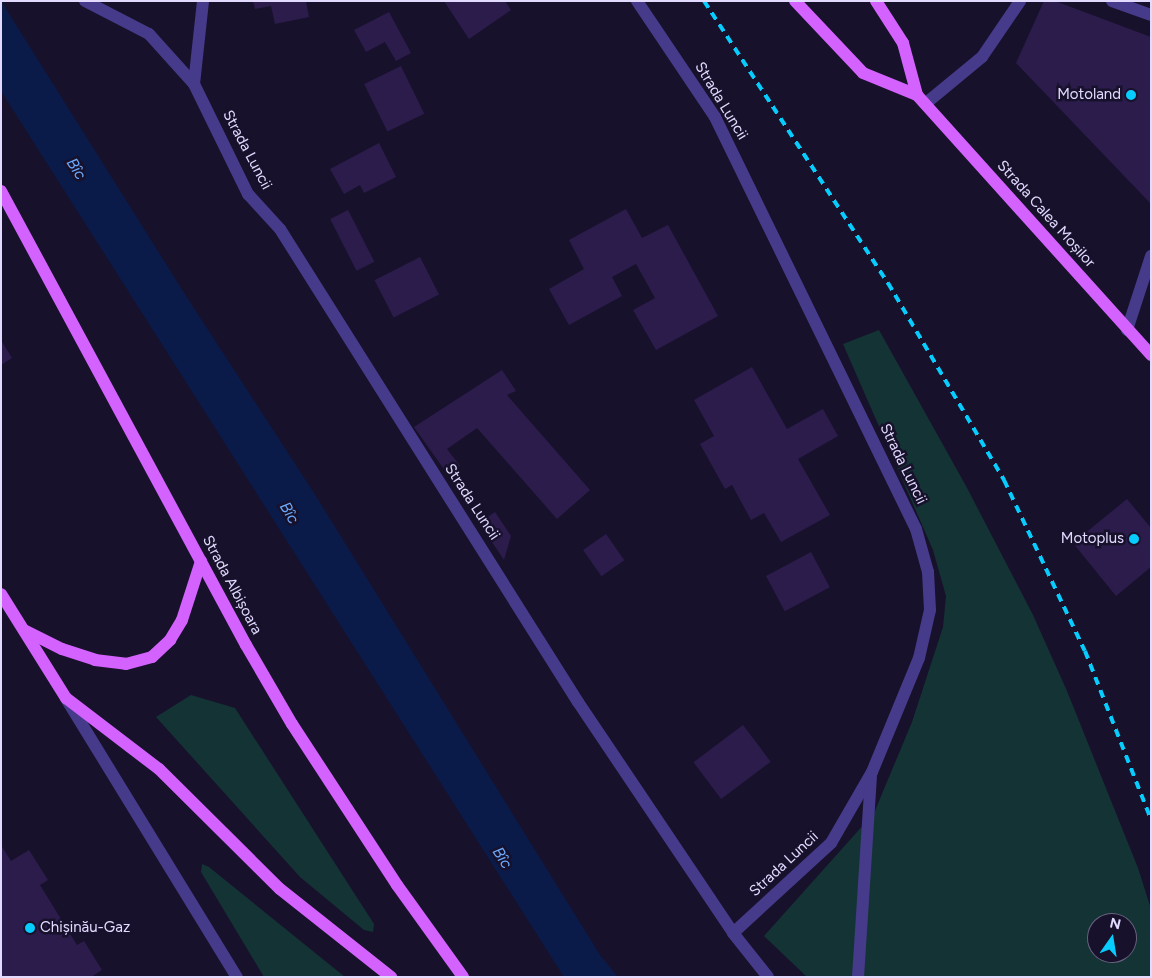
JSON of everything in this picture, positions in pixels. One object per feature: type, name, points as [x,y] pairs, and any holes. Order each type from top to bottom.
[{"type":"main road","name":"Strada Calea Moșilor","points":[[876,1],[902,42],[921,100]]},
{"type":"main road","name":"Strada Calea Moșilor","points":[[799,3],[863,73],[921,100],[1151,355]]},
{"type":"main road","name":"Strada Albișoara","points":[[1,191],[201,561],[292,724],[397,885],[464,977]]},
{"type":"main road","points":[[24,630],[62,649],[95,660],[126,664],[152,657],[170,640],[182,620],[201,561]]},
{"type":"main road","points":[[1,594],[66,698],[159,769],[280,888],[391,977]]},
{"type":"street","name":"Strada Luncii","points":[[85,1],[148,34],[194,84],[248,194],[280,229],[578,702],[733,933],[768,977]]},
{"type":"street","points":[[194,84],[203,1]]},
{"type":"street","name":"Strada Luncii","points":[[637,1],[714,116],[916,529],[928,572],[930,610],[927,630],[919,658],[872,772],[831,843],[733,933]]},
{"type":"street","points":[[921,100],[982,57],[1020,1]]},
{"type":"street","points":[[1112,1],[1151,15]]},
{"type":"street","points":[[1127,330],[1151,256]]},
{"type":"street","points":[[66,698],[238,977]]},
{"type":"street","points":[[858,977],[872,772]]},
{"type":"green space","points":[[879,330],[966,486],[1033,615],[1067,691],[1138,868],[1151,909],[1151,977],[807,977],[764,936],[874,813],[912,722],[943,627],[946,596],[933,550],[843,344]]},
{"type":"green space","points":[[191,695],[235,708],[374,924],[373,932],[364,930],[300,877],[156,717]]},
{"type":"green space","points":[[202,864],[209,867],[345,977],[264,977],[201,872]]},
{"type":"water","name":"Bîc","points":[[1,1],[188,299],[314,493],[600,955],[618,977],[564,977],[1,91]]},
{"type":"building","points":[[253,1],[306,1],[309,17],[275,24],[271,6],[255,9]]},
{"type":"building","points":[[444,1],[505,1],[511,10],[469,39]]},
{"type":"building","points":[[1044,1],[1055,1],[1151,37],[1151,204],[1016,63]]},
{"type":"building","points":[[389,12],[411,53],[396,61],[385,42],[366,52],[354,30]]},
{"type":"building","points":[[401,66],[424,114],[387,132],[364,84]]},
{"type":"building","points":[[379,143],[396,177],[364,193],[360,185],[344,194],[330,169]]},
{"type":"building","points":[[626,209],[642,238],[668,225],[718,316],[656,350],[633,310],[655,298],[636,264],[612,277],[622,296],[569,325],[549,289],[584,269],[569,240]]},
{"type":"building","points":[[348,210],[374,262],[357,271],[330,219]]},
{"type":"building","points":[[420,257],[439,294],[394,318],[375,280]]},
{"type":"building","points":[[1,340],[12,358],[1,365]]},
{"type":"building","points":[[752,367],[787,429],[823,409],[838,436],[798,459],[830,515],[781,542],[764,513],[751,520],[732,485],[725,489],[700,444],[714,436],[694,400]]},
{"type":"building","points":[[502,370],[516,391],[507,395],[590,490],[557,519],[477,428],[447,449],[460,466],[448,475],[414,427]]},
{"type":"building","points":[[1127,499],[1151,528],[1151,567],[1116,596],[1073,543]]},
{"type":"building","points":[[495,512],[511,536],[504,560],[479,523]]},
{"type":"building","points":[[606,534],[624,560],[601,576],[583,550]]},
{"type":"building","points":[[811,552],[830,587],[785,611],[766,576]]},
{"type":"building","points":[[743,725],[771,762],[721,799],[693,762]]},
{"type":"building","points":[[1,845],[11,861],[29,850],[48,880],[40,885],[77,945],[84,941],[102,970],[91,977],[1,977]]},
{"type":"railway","points":[[704,1],[888,283],[1004,480],[1085,651],[1151,819]]},
{"type":"place","name":"Motoland","points":[[1131,95]]},
{"type":"place","name":"Motoplus","points":[[1134,539]]},
{"type":"place","name":"Chișinău-Gaz","points":[[30,928]]}]
